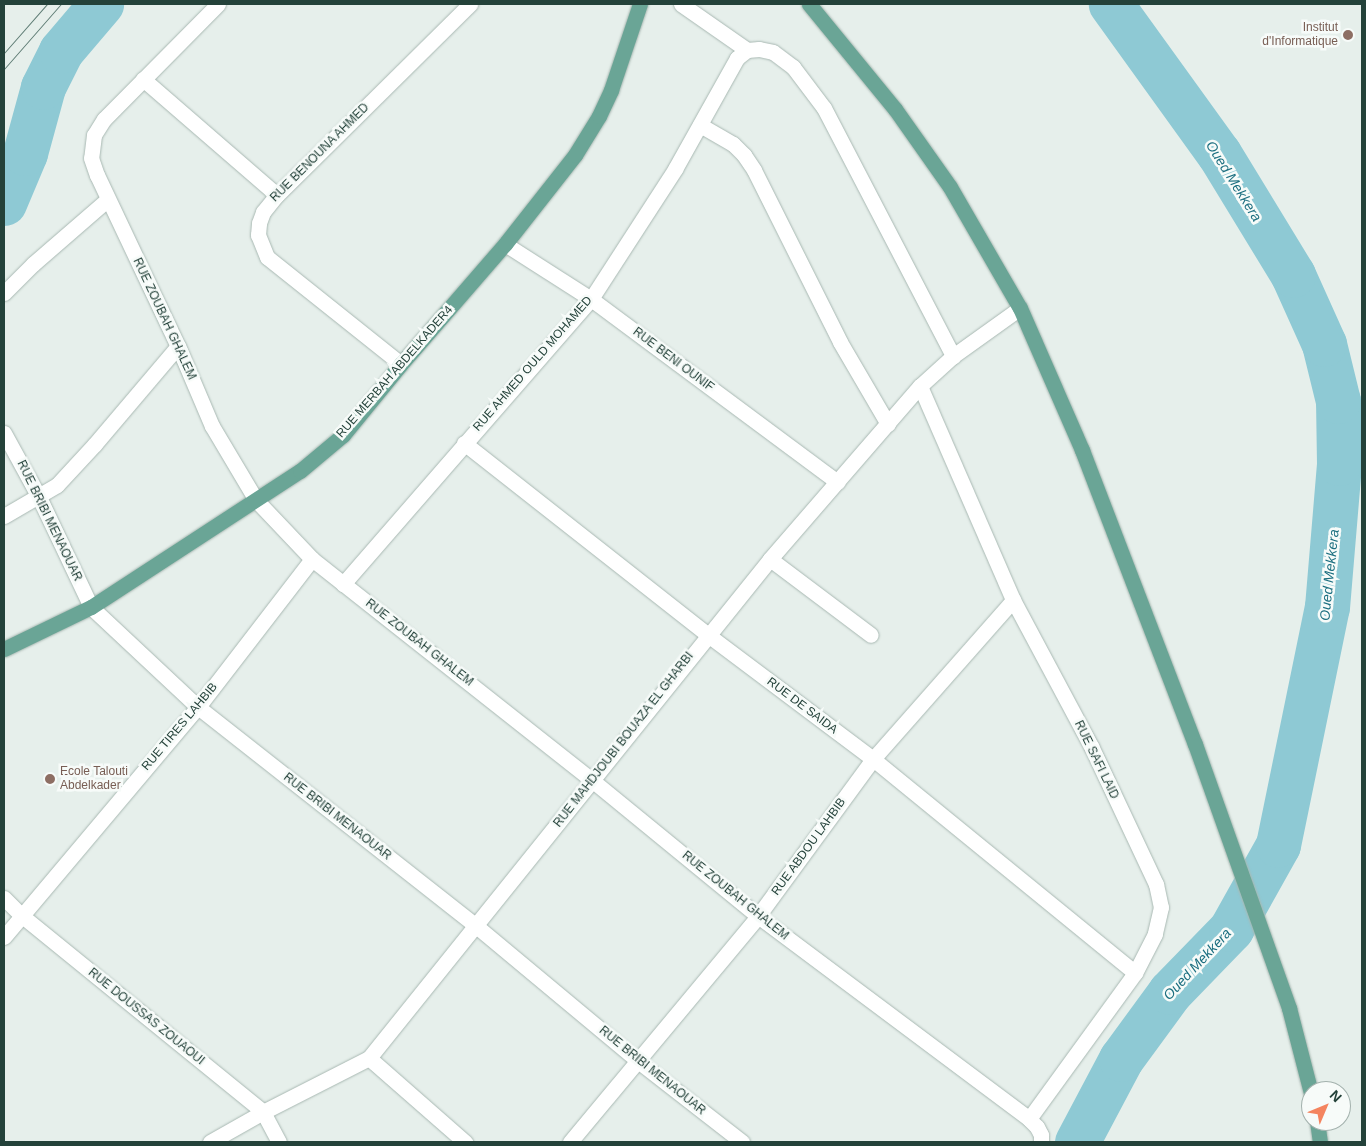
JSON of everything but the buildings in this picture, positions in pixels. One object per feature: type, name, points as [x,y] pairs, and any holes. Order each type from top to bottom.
[{"type":"main road","points":[[631,26],[632,4]]},
{"type":"main road","points":[[631,26],[640,4]]},
{"type":"main road","points":[[809,4],[895,109],[950,187],[1020,308],[1082,450],[1195,744],[1232,854],[1289,1008],[1308,1081]]},
{"type":"main road","name":"RUE MERBAH ABDELKADER4","points":[[4,649],[91,607],[300,470],[343,435],[401,364],[505,244],[575,155],[599,116],[611,90],[631,26]]},
{"type":"street","name":"RUE ZOUBAH GHALEM","points":[[218,4],[104,119],[94,135],[91,158],[108,199],[178,346],[212,426],[256,500],[312,559],[593,781],[758,916],[1029,1120],[1037,1127],[1041,1135],[1041,1142]]},
{"type":"street","name":"RUE BENOUNA AHMED","points":[[401,364],[267,257],[258,235],[259,223],[263,212],[277,195],[470,4]]},
{"type":"street","points":[[681,4],[747,50],[759,49],[773,52],[793,67],[824,108],[952,356]]},
{"type":"street","name":"RUE AHMED OULD MOHAMED","points":[[343,584],[591,298],[700,125],[737,58],[747,50]]},
{"type":"street","points":[[143,79],[277,195]]},
{"type":"street","points":[[700,125],[733,144],[744,155],[754,170],[840,342],[888,424]]},
{"type":"street","points":[[4,293],[33,264],[108,199]]},
{"type":"street","name":"RUE BENI OUNIF","points":[[505,244],[591,298],[837,482]]},
{"type":"street","name":"RUE MAHDJOUBI BOUAZA EL GHARBI","points":[[210,1142],[263,1112],[369,1058],[770,558],[920,386],[952,356],[1020,308]]},
{"type":"street","points":[[4,516],[39,497],[57,484],[95,444],[178,346]]},
{"type":"street","name":"RUE SAFI LAID","points":[[920,386],[1013,600],[1091,746],[1156,884],[1161,907],[1155,934],[1136,973],[1029,1120]]},
{"type":"street","name":"RUE BRIBI MENAOUAR","points":[[4,433],[39,497],[91,607],[198,708],[475,925],[638,1061],[742,1142]]},
{"type":"street","name":"RUE DE SAIDA","points":[[464,444],[708,634],[873,759],[1136,973]]},
{"type":"street","points":[[770,558],[871,635]]},
{"type":"street","name":"RUE TIRES LAHBIB","points":[[4,937],[198,708],[312,559]]},
{"type":"street","name":"RUE ABDOU LAHBIB","points":[[570,1142],[758,916],[873,759],[1013,600]]},
{"type":"street","name":"RUE DOUSSAS ZOUAOUI","points":[[4,898],[21,915],[263,1112],[279,1142]]},
{"type":"street","points":[[369,1058],[465,1142]]},
{"type":"waterway","name":"Oued Mekkera","points":[[4,203],[25,153],[43,87],[61,51],[101,4]]},
{"type":"waterway","name":"Oued Mekkera","points":[[1077,1142],[1121,1059],[1170,992],[1231,929],[1278,845],[1327,607],[1339,463],[1338,401],[1324,344],[1293,275],[1219,154],[1111,4]]},
{"type":"tram line","points":[[4,53],[47,4]]},
{"type":"tram line","points":[[4,69],[61,4]]},
{"type":"place","name":"Institut d'Informatique","points":[[1348,35]]},
{"type":"place","name":"Ecole Talouti Abdelkader","points":[[50,779]]}]
